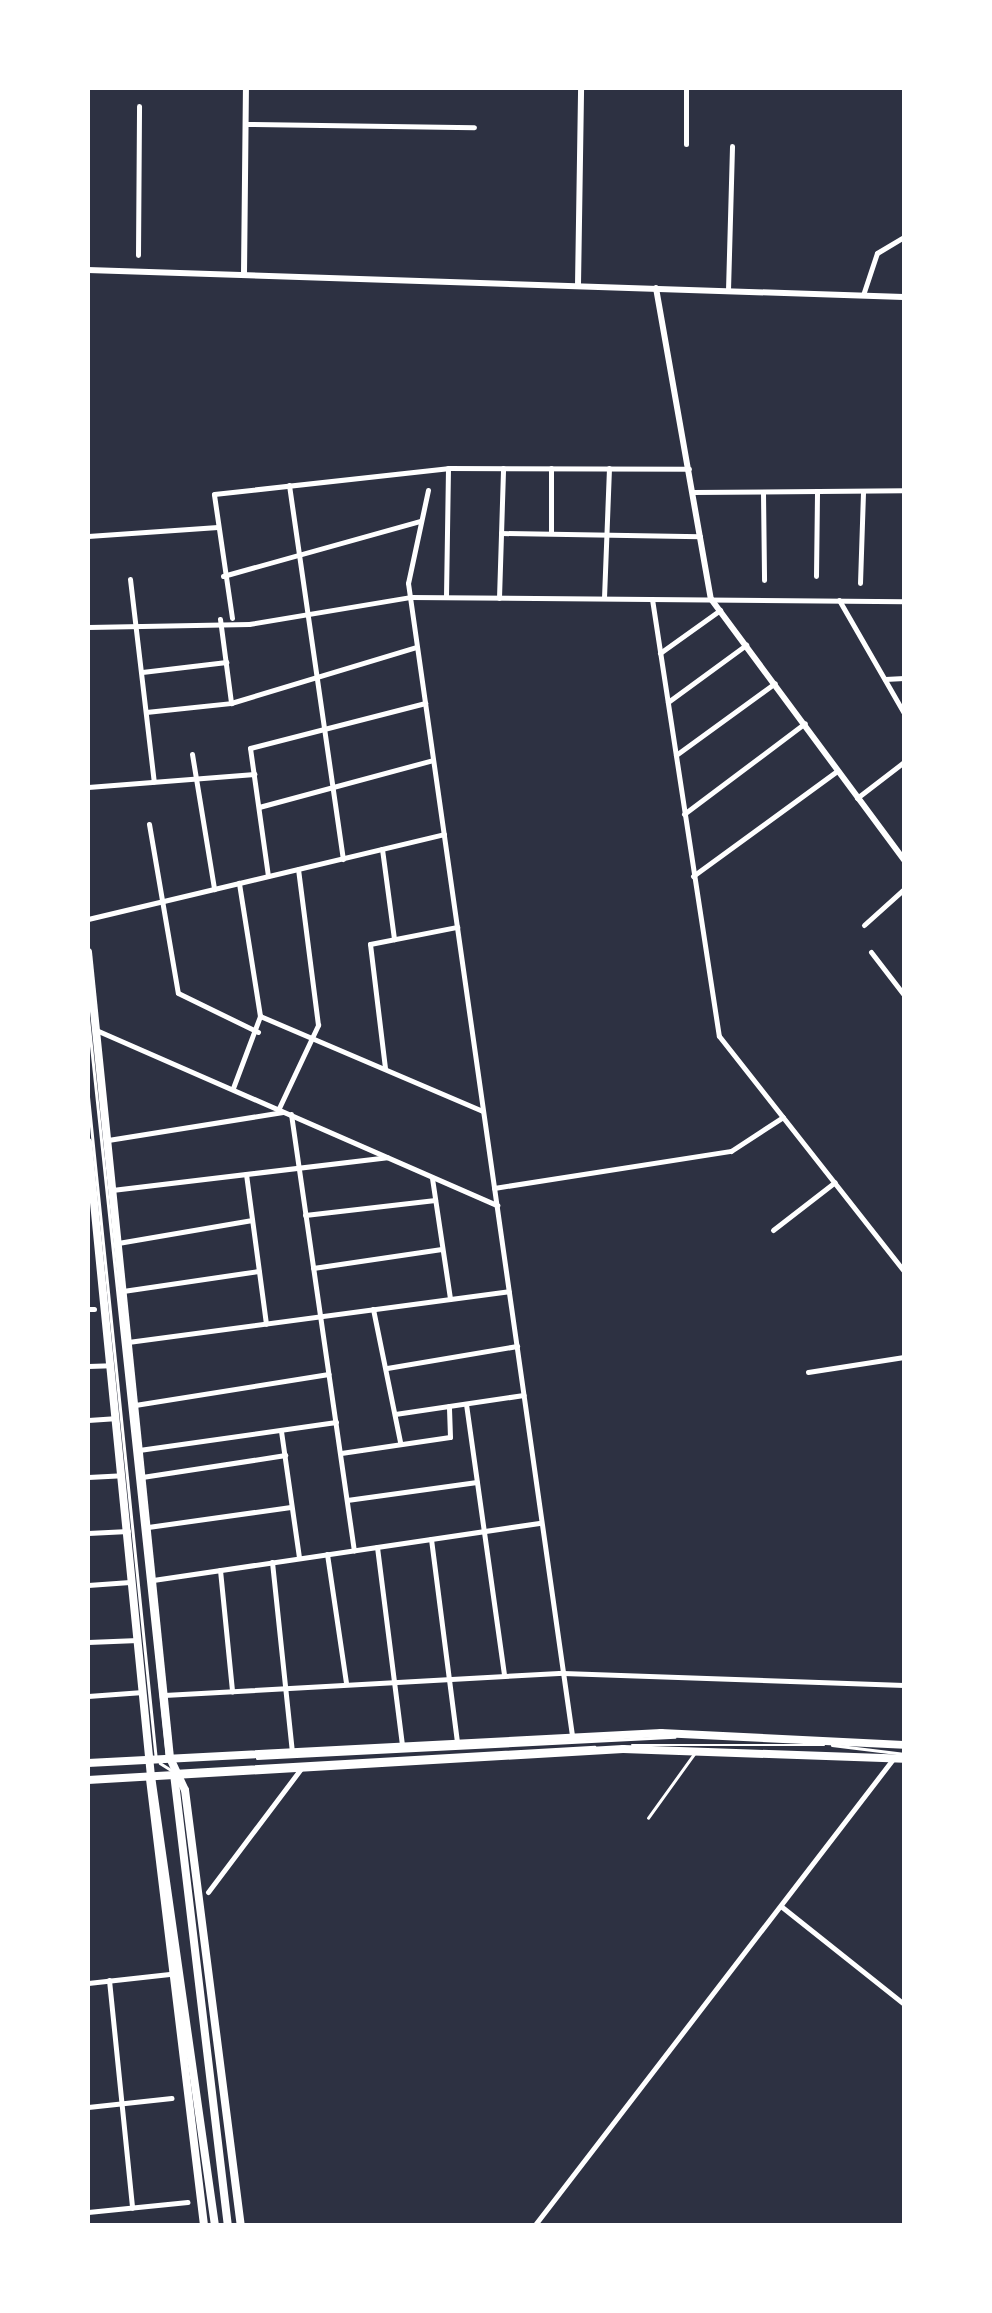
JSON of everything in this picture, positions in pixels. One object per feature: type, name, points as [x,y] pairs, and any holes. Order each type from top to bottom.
[{"type":"main road","points":[[88,952],[170,1758],[228,2226]]},
{"type":"main road","points":[[88,1146],[153,1759],[151,1776],[170,1974],[215,2226]]},
{"type":"main road","points":[[88,1762],[572,1736],[802,1733],[903,1753]]},
{"type":"main road","points":[[88,1780],[174,1772],[699,1747],[903,1753]]},
{"type":"main road","points":[[174,1772],[184,1790],[241,2226]]},
{"type":"main road","points":[[151,1776],[204,2226]]},
{"type":"main road","points":[[198,1992],[210,1991]]},
{"type":"street","points":[[244,274],[246,88]]},
{"type":"street","points":[[578,285],[581,88]]},
{"type":"street","points":[[686,88],[686,144]]},
{"type":"street","points":[[138,255],[139,106]]},
{"type":"street","points":[[244,124],[474,127]]},
{"type":"street","points":[[728,290],[732,146]]},
{"type":"street","points":[[863,295],[877,253],[904,237]]},
{"type":"street","points":[[88,270],[904,297]]},
{"type":"street","points":[[656,288],[711,599],[904,860]]},
{"type":"street","points":[[232,619],[214,494],[448,468],[689,469]]},
{"type":"street","points":[[446,596],[448,468]]},
{"type":"street","points":[[500,598],[503,468]]},
{"type":"street","points":[[550,468],[551,533]]},
{"type":"street","points":[[604,598],[609,468]]},
{"type":"street","points":[[289,485],[342,859]]},
{"type":"street","points":[[428,490],[410,597],[572,1736]]},
{"type":"street","points":[[860,583],[864,490]]},
{"type":"street","points":[[693,492],[904,490]]},
{"type":"street","points":[[763,491],[764,580]]},
{"type":"street","points":[[816,576],[817,491]]},
{"type":"street","points":[[223,576],[298,551],[420,521]]},
{"type":"street","points":[[88,536],[218,527]]},
{"type":"street","points":[[502,533],[700,536]]},
{"type":"street","points":[[130,579],[154,782]]},
{"type":"street","points":[[88,627],[308,615],[410,597],[904,601]]},
{"type":"street","points":[[652,598],[719,1036],[904,1270]]},
{"type":"street","points":[[839,600],[904,713]]},
{"type":"street","points":[[660,653],[720,610]]},
{"type":"street","points":[[220,619],[232,704]]},
{"type":"street","points":[[668,702],[746,645]]},
{"type":"street","points":[[146,712],[232,704],[417,647]]},
{"type":"street","points":[[142,672],[226,662]]},
{"type":"street","points":[[885,679],[904,678]]},
{"type":"street","points":[[676,755],[775,683]]},
{"type":"street","points":[[268,876],[250,748],[425,702]]},
{"type":"street","points":[[684,814],[805,723]]},
{"type":"street","points":[[192,754],[214,889]]},
{"type":"street","points":[[258,807],[433,760]]},
{"type":"street","points":[[857,798],[904,762]]},
{"type":"street","points":[[693,876],[837,771]]},
{"type":"street","points":[[88,787],[254,774]]},
{"type":"street","points":[[149,824],[158,902],[184,1001],[258,1032]]},
{"type":"street","points":[[88,919],[444,834]]},
{"type":"street","points":[[382,849],[394,939]]},
{"type":"street","points":[[298,869],[318,1025],[285,1111],[306,1215],[354,1550]]},
{"type":"street","points":[[233,1088],[258,1032],[260,1016],[239,883]]},
{"type":"street","points":[[864,925],[904,889]]},
{"type":"street","points":[[385,1068],[370,944],[457,926]]},
{"type":"street","points":[[871,952],[904,994]]},
{"type":"street","points":[[260,1016],[483,1111]]},
{"type":"street","points":[[96,1030],[496,1204]]},
{"type":"street","points":[[108,1140],[285,1111]]},
{"type":"street","points":[[494,1188],[731,1151],[784,1117]]},
{"type":"street","points":[[112,1190],[388,1157]]},
{"type":"street","points":[[246,1174],[266,1324]]},
{"type":"street","points":[[432,1177],[450,1299]]},
{"type":"street","points":[[772,1230],[836,1182]]},
{"type":"street","points":[[306,1215],[435,1200]]},
{"type":"street","points":[[118,1242],[252,1220]]},
{"type":"street","points":[[313,1268],[442,1248]]},
{"type":"street","points":[[88,1257],[100,1256]]},
{"type":"street","points":[[123,1291],[259,1271]]},
{"type":"street","points":[[128,1342],[509,1291]]},
{"type":"street","points":[[374,1310],[400,1442]]},
{"type":"street","points":[[386,1368],[517,1346]]},
{"type":"street","points":[[808,1372],[904,1357]]},
{"type":"street","points":[[88,1366],[111,1365]]},
{"type":"street","points":[[135,1405],[329,1374]]},
{"type":"street","points":[[395,1414],[524,1395]]},
{"type":"street","points":[[466,1404],[504,1675]]},
{"type":"street","points":[[340,1454],[450,1437],[449,1406]]},
{"type":"street","points":[[88,1420],[116,1418]]},
{"type":"street","points":[[139,1450],[336,1422]]},
{"type":"street","points":[[281,1430],[299,1558]]},
{"type":"street","points":[[142,1478],[284,1456]]},
{"type":"street","points":[[88,1477],[122,1475]]},
{"type":"street","points":[[347,1500],[477,1482]]},
{"type":"street","points":[[148,1527],[292,1508]]},
{"type":"street","points":[[153,1580],[542,1523]]},
{"type":"street","points":[[88,1533],[128,1531]]},
{"type":"street","points":[[430,1539],[457,1742]]},
{"type":"street","points":[[378,1547],[402,1746]]},
{"type":"street","points":[[327,1554],[346,1683]]},
{"type":"street","points":[[272,1562],[292,1751]]},
{"type":"street","points":[[220,1570],[232,1691]]},
{"type":"street","points":[[88,1585],[133,1582]]},
{"type":"street","points":[[88,1642],[138,1640]]},
{"type":"street","points":[[164,1695],[451,1676],[563,1673],[904,1685]]},
{"type":"street","points":[[88,1696],[143,1692]]},
{"type":"street","points":[[534,2226],[903,1753]]},
{"type":"street","points":[[208,1892],[303,1766]]},
{"type":"street","points":[[782,1907],[904,2004]]},
{"type":"street","points":[[88,1982],[170,1974]]},
{"type":"street","points":[[109,1980],[132,2208]]},
{"type":"street","points":[[88,2107],[172,2098]]},
{"type":"street","points":[[88,2212],[188,2202]]},
{"type":"lane","points":[[88,1013],[170,1758],[660,1737],[903,1753]]},
{"type":"lane","points":[[88,1092],[153,1759],[174,1772],[657,1744],[903,1753]]},
{"type":"lane","points":[[648,1818],[699,1747]]}]
